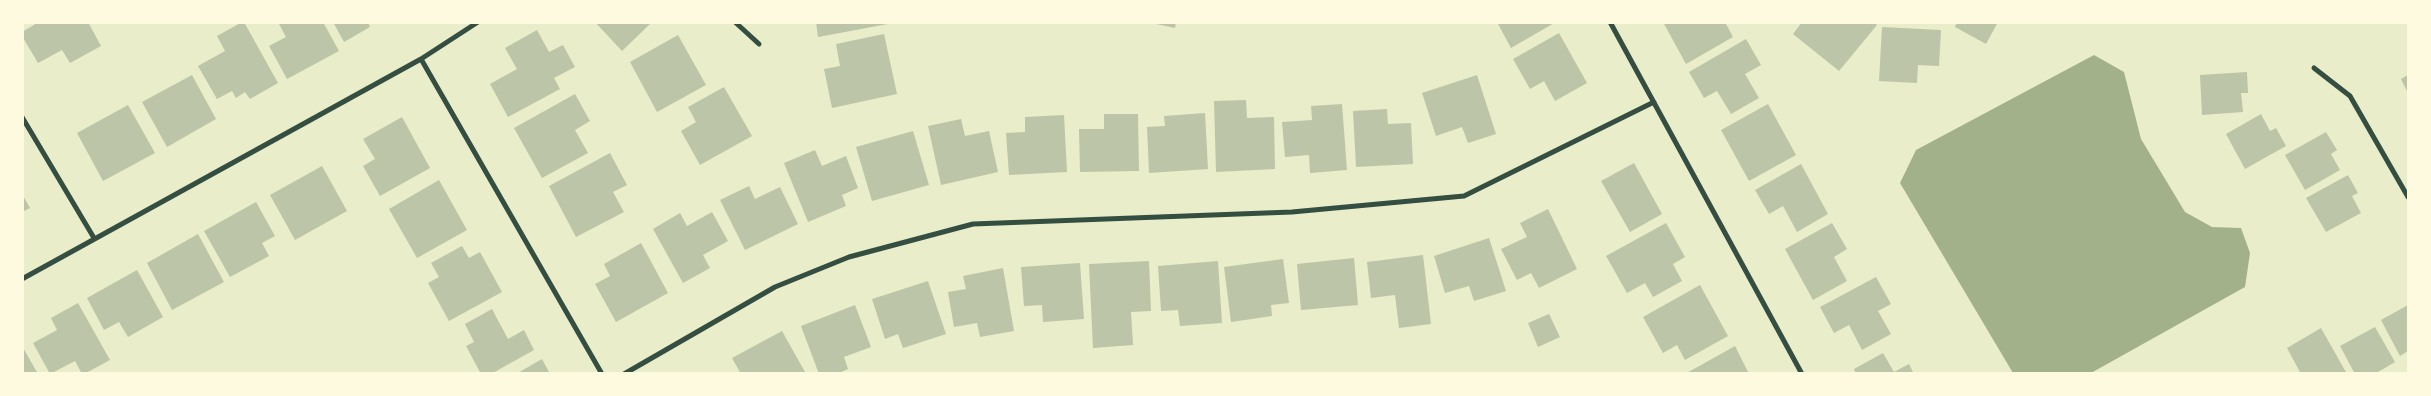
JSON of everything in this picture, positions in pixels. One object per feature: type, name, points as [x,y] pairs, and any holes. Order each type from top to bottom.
[{"type":"street","points":[[22,279],[421,59],[478,22]]},
{"type":"street","points":[[735,22],[758,44]]},
{"type":"street","points":[[1610,22],[1802,374]]},
{"type":"street","points":[[421,59],[602,374]]},
{"type":"street","points":[[2314,68],[2350,96],[2408,197]]},
{"type":"street","points":[[624,374],[775,288],[849,257],[973,224],[1292,212],[1464,196],[1654,102]]},
{"type":"street","points":[[22,117],[94,238]]},
{"type":"shaded area","points":[[2094,55],[2124,72],[2141,139],[2185,212],[2212,227],[2241,228],[2250,253],[2245,287],[2091,373],[2013,373],[1900,183],[1916,150]]},
{"type":"building","points":[[39,22],[88,22],[101,46],[70,63],[62,50],[38,63],[22,36],[22,32]]},
{"type":"building","points":[[244,22],[278,83],[250,99],[245,92],[236,98],[232,91],[217,99],[198,66],[225,51],[217,36]]},
{"type":"building","points":[[282,22],[323,22],[339,51],[287,79],[269,46],[286,37],[279,24]]},
{"type":"building","points":[[333,22],[368,22],[370,27],[344,42]]},
{"type":"building","points":[[595,22],[652,22],[622,51]]},
{"type":"building","points":[[816,22],[888,22],[888,24],[818,37]]},
{"type":"building","points":[[1147,22],[1176,22],[1175,28]]},
{"type":"building","points":[[1497,22],[1556,22],[1511,48]]},
{"type":"building","points":[[1663,22],[1725,22],[1733,37],[1686,64]]},
{"type":"building","points":[[1802,22],[1874,22],[1877,25],[1839,71],[1793,34]]},
{"type":"building","points":[[1957,22],[1998,22],[1986,44],[1955,27]]},
{"type":"building","points":[[1882,27],[1941,30],[1939,66],[1918,65],[1917,83],[1879,81]]},
{"type":"building","points":[[537,30],[549,52],[563,45],[575,67],[554,78],[560,89],[508,117],[490,84],[517,69],[505,48]]},
{"type":"building","points":[[1559,33],[1587,83],[1555,101],[1544,81],[1530,89],[1513,59]]},
{"type":"building","points":[[884,34],[897,94],[832,108],[824,69],[840,66],[836,44]]},
{"type":"building","points":[[678,35],[706,85],[657,112],[630,62]]},
{"type":"building","points":[[1746,39],[1761,65],[1745,74],[1759,98],[1731,114],[1717,91],[1704,98],[1689,72]]},
{"type":"building","points":[[2247,72],[2248,93],[2241,93],[2243,112],[2202,115],[2200,75]]},
{"type":"building","points":[[192,75],[216,119],[167,147],[142,102]]},
{"type":"building","points":[[1477,75],[1496,134],[1468,143],[1462,127],[1436,136],[1422,93]]},
{"type":"building","points":[[2408,75],[2408,93],[2401,79]]},
{"type":"building","points":[[724,87],[752,136],[700,165],[681,131],[696,122],[688,107]]},
{"type":"building","points":[[575,94],[590,121],[575,130],[588,153],[542,178],[514,128]]},
{"type":"building","points":[[1246,100],[1247,118],[1274,117],[1275,169],[1216,172],[1214,101]]},
{"type":"building","points":[[1342,104],[1347,170],[1310,173],[1309,155],[1285,157],[1282,122],[1312,120],[1311,106]]},
{"type":"building","points":[[1768,104],[1796,155],[1749,181],[1721,130]]},
{"type":"building","points":[[128,105],[155,153],[103,181],[77,133]]},
{"type":"building","points":[[1387,109],[1388,124],[1411,123],[1413,164],[1356,167],[1353,111]]},
{"type":"building","points":[[1205,113],[1208,169],[1149,173],[1147,127],[1165,126],[1164,116]]},
{"type":"building","points":[[1104,114],[1138,114],[1139,171],[1080,172],[1079,129],[1104,129]]},
{"type":"building","points":[[2261,114],[2270,131],[2276,128],[2286,146],[2245,169],[2226,134]]},
{"type":"building","points":[[1064,115],[1067,172],[1009,175],[1006,133],[1025,132],[1025,117]]},
{"type":"building","points":[[402,117],[430,168],[380,196],[363,166],[375,159],[363,139]]},
{"type":"building","points":[[961,119],[965,136],[989,131],[998,172],[941,185],[928,126]]},
{"type":"building","points":[[913,131],[929,185],[872,201],[856,147]]},
{"type":"building","points":[[2326,132],[2337,150],[2331,154],[2340,170],[2305,190],[2285,155]]},
{"type":"building","points":[[815,150],[822,166],[846,156],[858,188],[842,195],[846,206],[808,222],[784,163]]},
{"type":"building","points":[[610,153],[627,185],[613,192],[624,212],[576,237],[549,186]]},
{"type":"building","points":[[1634,163],[1662,214],[1630,232],[1601,181]]},
{"type":"building","points":[[1801,164],[1828,214],[1797,232],[1783,206],[1769,214],[1755,190]]},
{"type":"building","points":[[322,166],[347,211],[295,240],[270,195]]},
{"type":"building","points":[[2348,175],[2358,193],[2352,196],[2361,213],[2326,232],[2306,198]]},
{"type":"building","points":[[439,180],[467,230],[417,258],[389,209]]},
{"type":"building","points":[[749,186],[755,199],[780,187],[798,224],[745,250],[720,200]]},
{"type":"building","points":[[22,194],[30,208],[22,212]]},
{"type":"building","points":[[256,202],[275,236],[262,243],[269,256],[230,277],[204,231]]},
{"type":"building","points":[[1548,209],[1577,269],[1539,288],[1531,273],[1517,280],[1501,249],[1527,237],[1520,223]]},
{"type":"building","points":[[712,212],[728,241],[703,255],[710,268],[683,283],[653,229],[680,213],[687,226]]},
{"type":"building","points":[[1666,223],[1685,257],[1673,264],[1682,281],[1653,297],[1645,283],[1627,293],[1606,256]]},
{"type":"building","points":[[1832,223],[1847,249],[1834,257],[1847,281],[1813,300],[1785,249]]},
{"type":"building","points":[[198,234],[224,282],[172,310],[147,263]]},
{"type":"building","points":[[1489,238],[1506,291],[1474,301],[1469,286],[1445,293],[1434,256]]},
{"type":"building","points":[[641,243],[668,293],[616,322],[595,284],[610,276],[604,264]]},
{"type":"building","points":[[462,246],[469,258],[480,252],[502,292],[449,321],[428,283],[439,277],[431,263]]},
{"type":"building","points":[[1423,255],[1431,324],[1399,328],[1395,295],[1371,298],[1367,262]]},
{"type":"building","points":[[1354,258],[1358,305],[1301,310],[1297,264]]},
{"type":"building","points":[[1283,259],[1289,303],[1271,305],[1272,316],[1231,322],[1224,267]]},
{"type":"building","points":[[1149,261],[1151,311],[1131,312],[1133,345],[1093,348],[1089,264]]},
{"type":"building","points":[[1218,261],[1222,323],[1180,326],[1178,310],[1161,311],[1158,266]]},
{"type":"building","points":[[1080,263],[1084,319],[1043,322],[1042,305],[1024,306],[1021,267]]},
{"type":"building","points":[[1003,268],[1014,331],[980,337],[977,323],[954,327],[948,292],[966,289],[963,276]]},
{"type":"building","points":[[137,270],[163,317],[128,337],[119,322],[104,330],[87,298]]},
{"type":"building","points":[[1876,277],[1891,304],[1878,311],[1891,334],[1862,350],[1849,325],[1834,333],[1820,307]]},
{"type":"building","points":[[928,281],[946,334],[903,348],[898,334],[885,339],[872,299]]},
{"type":"building","points":[[1700,285],[1728,336],[1685,360],[1677,345],[1663,353],[1643,317]]},
{"type":"building","points":[[78,303],[110,360],[84,374],[82,374],[75,361],[50,374],[33,343],[57,330],[51,318]]},
{"type":"building","points":[[855,305],[871,347],[844,357],[848,369],[837,374],[819,374],[801,326]]},
{"type":"building","points":[[2408,305],[2408,351],[2400,356],[2381,320]]},
{"type":"building","points":[[492,309],[508,339],[524,330],[534,350],[491,374],[481,374],[466,346],[474,342],[465,324]]},
{"type":"building","points":[[1549,314],[1560,337],[1538,347],[1528,323]]},
{"type":"building","points":[[2375,327],[2395,362],[2378,372],[2379,374],[2355,374],[2340,346]]},
{"type":"building","points":[[2321,328],[2347,374],[2301,374],[2287,348]]},
{"type":"building","points":[[782,331],[805,372],[741,374],[732,358]]},
{"type":"building","points":[[22,346],[38,374],[22,374]]},
{"type":"building","points":[[1735,346],[1749,374],[1685,374]]},
{"type":"building","points":[[1883,353],[1894,372],[1909,364],[1914,374],[1856,374],[1854,369]]},
{"type":"building","points":[[542,359],[550,374],[516,374]]}]
